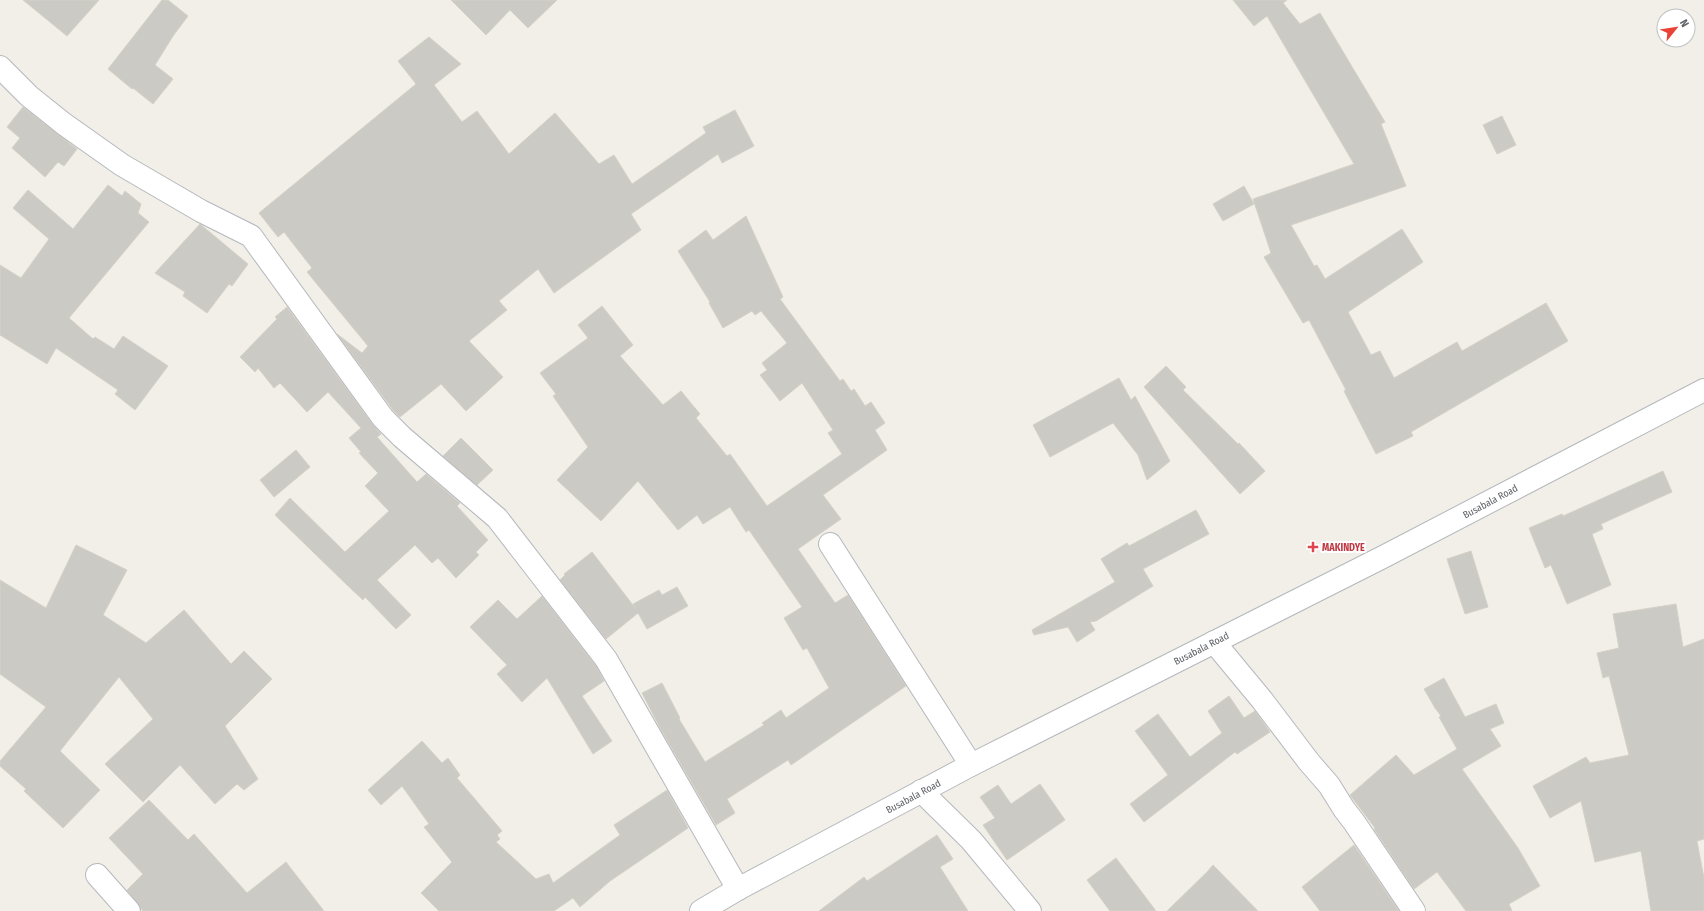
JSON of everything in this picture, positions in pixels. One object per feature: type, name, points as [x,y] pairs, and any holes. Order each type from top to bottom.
[{"type":"street","points":[[0,67],[35,101],[122,165],[201,211],[251,236],[383,418],[402,437],[497,518],[606,659],[738,889]]},
{"type":"street","name":"Busabala Road","points":[[701,911],[738,889],[971,765],[1376,560],[1704,390]]},
{"type":"street","points":[[830,544],[971,765]]},
{"type":"street","points":[[1214,642],[1329,785],[1414,911]]},
{"type":"street","points":[[921,791],[971,840],[1030,911]]},
{"type":"street","points":[[97,875],[129,911]]},
{"type":"building","points":[[23,0],[99,0],[67,36]]},
{"type":"building","points":[[162,0],[168,0],[188,16],[173,36],[155,65],[173,79],[153,104],[108,69]]},
{"type":"building","points":[[451,0],[557,0],[528,28],[510,10],[486,35]]},
{"type":"building","points":[[1233,0],[1287,0],[1283,3],[1300,24],[1320,13],[1385,122],[1381,124],[1406,186],[1291,225],[1314,266],[1317,265],[1325,279],[1402,229],[1423,262],[1348,312],[1371,355],[1380,351],[1394,378],[1457,342],[1462,351],[1546,303],[1568,341],[1411,432],[1413,436],[1376,454],[1344,391],[1346,390],[1309,320],[1303,323],[1264,257],[1271,253],[1253,199],[1354,164],[1267,16],[1254,26]]},
{"type":"building","points":[[429,37],[461,64],[434,85],[462,122],[477,111],[509,154],[555,113],[599,164],[614,155],[632,184],[706,133],[703,127],[735,110],[754,146],[722,163],[718,154],[631,214],[641,230],[554,293],[538,269],[499,301],[507,310],[469,341],[503,377],[466,411],[441,384],[400,417],[393,410],[337,334],[362,353],[368,346],[307,272],[312,268],[284,232],[278,237],[259,213],[416,84],[398,61]]},
{"type":"building","points":[[23,107],[77,149],[64,166],[58,162],[45,177],[12,148],[20,138],[7,127]]},
{"type":"building","points":[[1502,116],[1516,145],[1497,154],[1483,125]]},
{"type":"building","points":[[108,185],[122,196],[125,191],[141,204],[138,213],[149,222],[69,318],[93,339],[95,337],[114,349],[123,336],[168,366],[135,410],[115,394],[118,390],[56,348],[47,364],[0,335],[0,265],[21,278],[49,239],[13,208],[28,190],[73,229]]},
{"type":"building","points":[[1244,186],[1254,204],[1223,221],[1213,204]]},
{"type":"building","points":[[746,216],[783,297],[780,299],[840,381],[843,379],[851,391],[854,389],[865,406],[871,402],[885,423],[875,430],[887,450],[823,495],[841,519],[798,549],[835,603],[848,595],[906,686],[791,765],[788,760],[727,799],[735,813],[716,825],[660,728],[642,693],[662,683],[680,718],[679,719],[705,762],[764,725],[762,723],[781,710],[786,718],[829,688],[807,648],[803,650],[784,618],[802,607],[749,530],[746,532],[730,507],[703,524],[697,515],[678,530],[638,481],[601,521],[557,480],[588,447],[553,396],[556,394],[540,373],[588,338],[578,325],[602,306],[633,345],[620,356],[663,405],[681,391],[700,414],[696,418],[727,456],[730,454],[767,506],[842,454],[828,433],[833,430],[802,383],[780,401],[760,375],[767,370],[762,363],[787,343],[761,311],[755,315],[752,311],[723,328],[709,303],[710,302],[678,251],[706,230],[713,240]]},
{"type":"building","points":[[200,224],[248,264],[232,286],[229,284],[207,313],[183,296],[185,292],[155,273]]},
{"type":"building","points":[[287,307],[381,434],[377,437],[417,482],[426,474],[460,503],[457,506],[488,540],[476,552],[479,555],[456,578],[438,558],[432,563],[415,545],[377,580],[411,615],[396,629],[365,597],[363,600],[275,515],[290,498],[345,552],[389,511],[365,486],[378,473],[359,453],[361,452],[349,438],[361,428],[328,392],[307,412],[280,383],[274,388],[258,368],[255,372],[240,357],[277,319],[275,317]]},
{"type":"building","points":[[1166,366],[1186,387],[1183,390],[1238,444],[1239,443],[1265,471],[1240,494],[1144,387]]},
{"type":"building","points":[[1119,378],[1131,400],[1135,396],[1170,461],[1147,480],[1138,455],[1113,423],[1050,457],[1033,425]]},
{"type":"building","points":[[461,438],[493,470],[477,485],[443,456]]},
{"type":"building","points":[[296,450],[310,467],[274,497],[260,480]]},
{"type":"building","points":[[1663,471],[1672,492],[1601,524],[1603,529],[1592,534],[1611,585],[1567,604],[1551,565],[1545,568],[1529,528],[1562,514],[1563,516]]},
{"type":"building","points":[[1196,510],[1209,534],[1143,569],[1153,586],[1096,621],[1090,622],[1095,630],[1077,642],[1068,627],[1034,635],[1032,630],[1115,582],[1101,559],[1127,543],[1129,546]]},
{"type":"building","points":[[76,545],[127,570],[103,615],[146,643],[184,610],[231,664],[244,651],[272,679],[225,726],[258,779],[244,790],[237,784],[215,804],[180,765],[143,802],[105,764],[153,719],[119,677],[60,751],[100,790],[63,828],[24,791],[26,789],[0,766],[0,761],[46,707],[0,674],[0,580],[46,608]]},
{"type":"building","points":[[1471,551],[1488,607],[1465,614],[1447,559]]},
{"type":"building","points":[[592,552],[636,609],[633,604],[659,590],[662,595],[677,587],[688,606],[647,629],[638,613],[606,639],[560,580],[565,575],[564,574]]},
{"type":"building","points":[[542,596],[596,666],[604,681],[582,696],[612,741],[593,754],[547,678],[522,702],[497,674],[507,665],[470,627],[498,600],[517,619]]},
{"type":"building","points":[[1676,604],[1683,647],[1704,639],[1704,839],[1697,841],[1704,878],[1704,911],[1651,911],[1641,851],[1595,862],[1581,801],[1550,818],[1533,786],[1586,757],[1590,763],[1629,755],[1609,676],[1603,678],[1597,653],[1619,648],[1613,614]]},
{"type":"building","points":[[1444,678],[1465,717],[1496,704],[1504,723],[1490,729],[1501,746],[1462,769],[1518,848],[1540,886],[1509,904],[1512,911],[1466,911],[1437,872],[1414,889],[1374,829],[1375,828],[1350,795],[1396,755],[1414,775],[1457,749],[1439,717],[1441,716],[1424,689]]},
{"type":"building","points":[[1229,696],[1244,718],[1255,711],[1270,732],[1237,754],[1235,752],[1144,822],[1130,804],[1168,775],[1135,731],[1158,714],[1190,757],[1222,733],[1208,711]]},
{"type":"building","points":[[422,741],[442,763],[448,758],[460,775],[457,778],[502,831],[497,835],[500,839],[496,842],[536,879],[549,874],[553,883],[620,835],[614,825],[667,790],[688,828],[610,881],[580,907],[573,898],[554,911],[439,911],[421,893],[452,862],[424,827],[429,824],[402,786],[381,805],[368,790]]},
{"type":"building","points":[[1040,784],[1065,820],[1007,860],[983,825],[995,818],[980,797],[998,785],[1011,804]]},
{"type":"building","points":[[149,800],[188,840],[194,834],[247,893],[286,862],[324,911],[143,911],[127,890],[143,874],[109,838]]},
{"type":"building","points":[[937,835],[953,859],[940,867],[968,911],[819,911],[864,877],[867,881]]},
{"type":"building","points":[[1354,845],[1399,911],[1320,911],[1302,887]]},
{"type":"building","points":[[1116,858],[1156,911],[1110,911],[1087,880]]},
{"type":"building","points":[[1213,865],[1258,911],[1167,911],[1207,872]]},
{"type":"place","name":"MAKINDYE","points":[[1313,547]]}]
